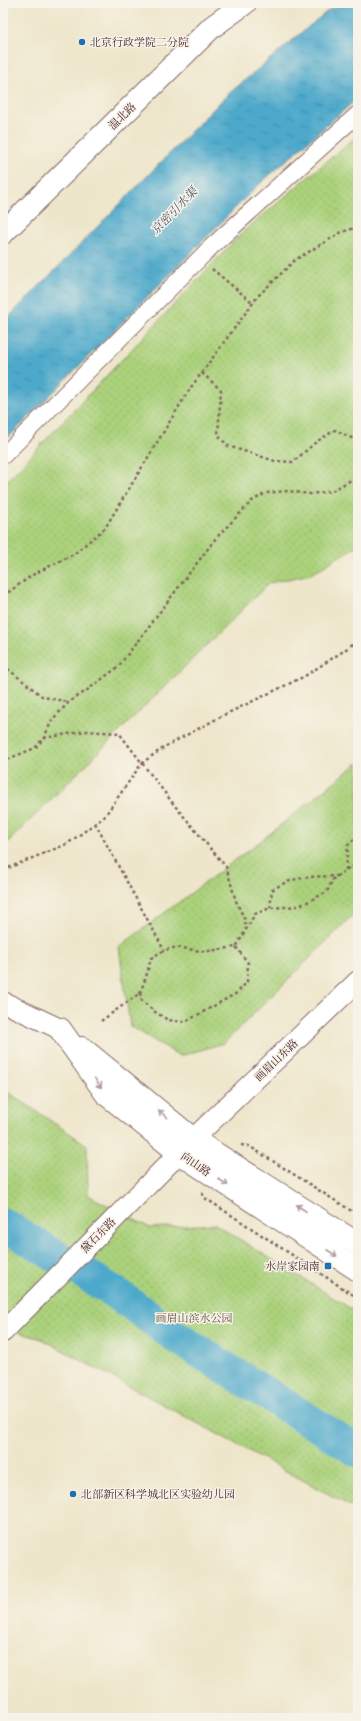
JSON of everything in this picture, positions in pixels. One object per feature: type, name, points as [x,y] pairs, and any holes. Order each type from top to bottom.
[{"type":"main road","name":"温北路","points":[[3,233],[212,27],[245,3]]},
{"type":"main road","name":"向山路","points":[[60,1029],[107,1096],[186,1146],[358,1244]]},
{"type":"main road","name":"向山路","points":[[186,1146],[358,1270]]},
{"type":"street","points":[[3,456],[199,258],[358,114]]},
{"type":"street","name":"画眉山东路","points":[[186,1146],[358,981]]},
{"type":"street","name":"向山路","points":[[3,1002],[60,1029]]},
{"type":"street","name":"黛石东路","points":[[3,1332],[186,1146]]},
{"type":"path","points":[[3,596],[34,574],[74,554],[105,528],[181,403],[258,296],[295,260],[342,232],[358,227]]},
{"type":"path","points":[[199,258],[253,303]]},
{"type":"path","points":[[202,373],[221,390],[218,435],[228,446],[275,461],[293,462],[316,442],[335,430],[358,441]]},
{"type":"path","points":[[3,763],[35,748],[44,738],[52,720],[69,702],[118,667],[216,538],[252,501],[266,493],[288,491],[310,494],[332,491],[358,476]]},
{"type":"path","points":[[3,870],[67,844],[104,817],[142,763],[166,746],[305,676],[358,638]]},
{"type":"path","points":[[351,644],[358,648]]},
{"type":"path","points":[[3,665],[43,697],[69,702]]},
{"type":"path","points":[[44,738],[85,731],[119,732],[142,763],[226,867],[236,901],[245,920],[245,931]]},
{"type":"path","points":[[95,823],[164,950]]},
{"type":"path","points":[[346,870],[348,845],[358,835]]},
{"type":"path","points":[[236,947],[255,914],[270,908],[299,906],[327,892],[333,879],[350,866],[358,865]]},
{"type":"path","points":[[270,908],[272,890],[285,881],[304,877],[338,876]]},
{"type":"path","points":[[101,1021],[140,993],[146,977],[150,958],[164,950],[180,947],[207,951],[236,947]]},
{"type":"path","points":[[140,993],[142,1001],[154,1012],[168,1020],[185,1022],[237,993],[247,982],[248,963],[236,947]]},
{"type":"green space","points":[[358,135],[358,545],[311,574],[269,583],[3,847],[3,485],[242,233]]},
{"type":"green space","points":[[358,763],[358,910],[224,1043],[180,1056],[130,1026],[119,947],[262,840]]},
{"type":"green space","name":"画眉山滨水公园","points":[[3,1089],[87,1145],[88,1195],[150,1228],[215,1224],[358,1313],[358,1510],[42,1339],[3,1328]]},
{"type":"water","name":"京密引水渠","points":[[340,3],[358,3],[358,98],[256,187],[3,443],[3,323],[226,96],[331,8]]},
{"type":"waterway","points":[[3,1224],[116,1293],[176,1337],[358,1451]]},
{"type":"place","name":"北京行政学院二分院","points":[[82,42]]},
{"type":"place","name":"水岸家园南","points":[[328,1266]]},
{"type":"place","name":"北部新区科学城北区实验幼儿园","points":[[73,1494]]}]
